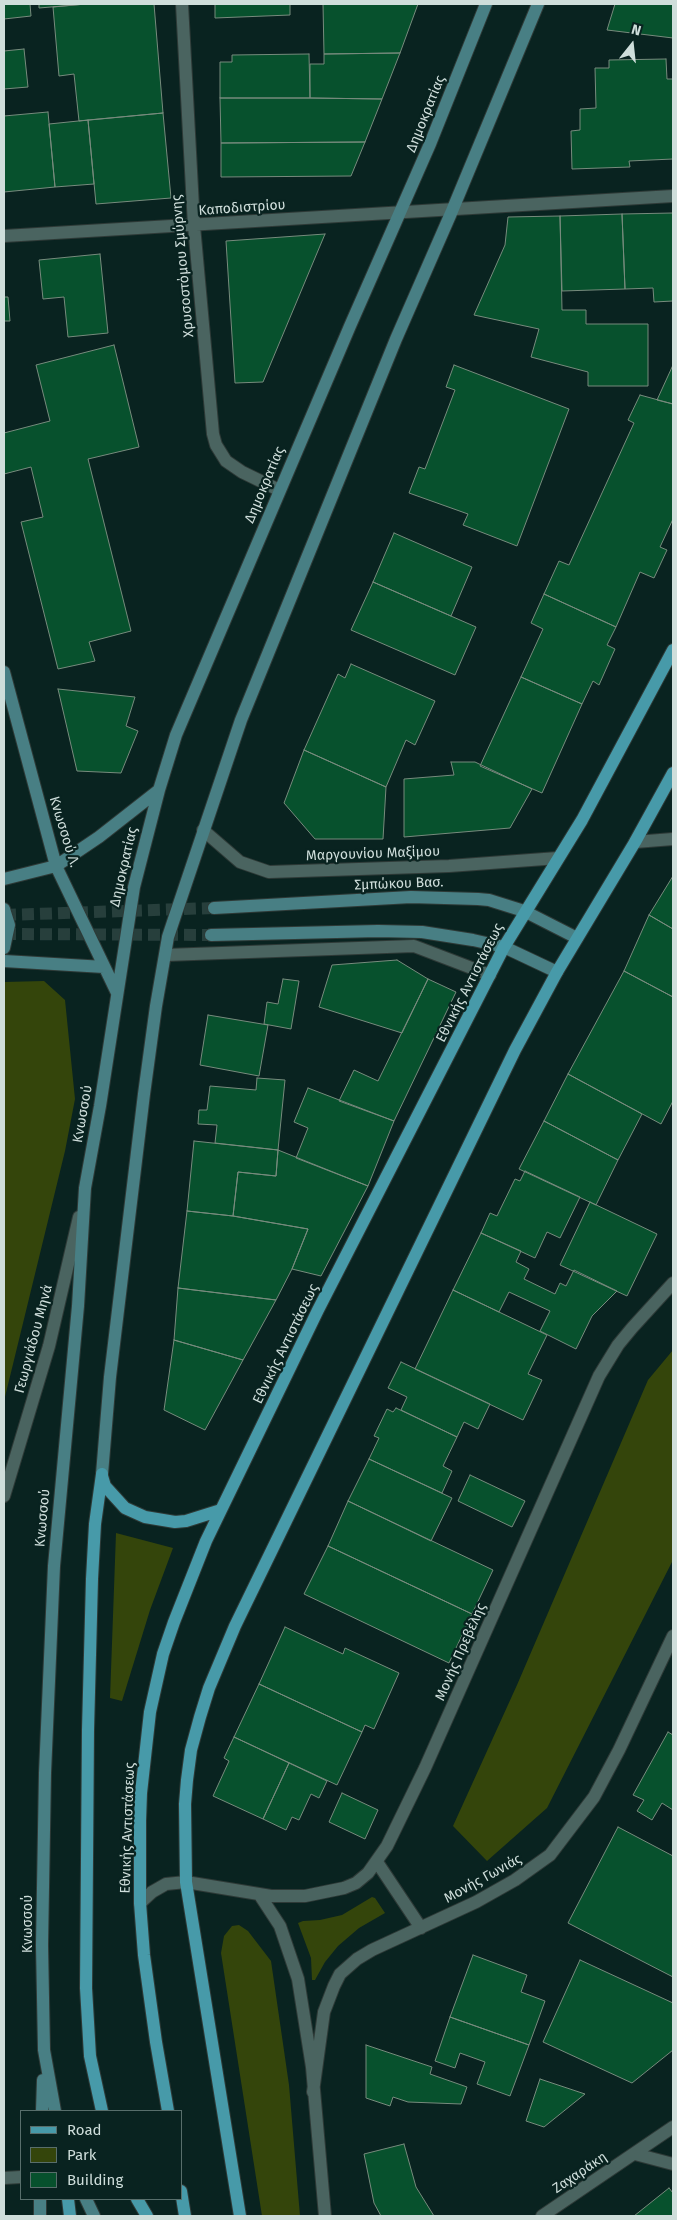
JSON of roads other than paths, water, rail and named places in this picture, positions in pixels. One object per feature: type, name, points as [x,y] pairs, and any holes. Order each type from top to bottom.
[{"type":"main road","name":"Δημοκρατίας","points":[[117,993],[134,887],[159,790],[176,735],[279,490],[430,144],[486,4]]},
{"type":"main road","points":[[102,2110],[90,2056],[86,2010],[88,1730],[94,1535],[102,1474],[110,1377],[144,1094],[156,1006],[166,955],[174,919],[203,830],[252,693],[396,340],[538,4]]},
{"type":"main road","name":"Εθνικής Αντιστάσεως","points":[[168,2110],[149,1996],[140,1904],[141,1793],[149,1720],[157,1680],[163,1654],[179,1607],[221,1510],[318,1310],[504,947],[524,911],[582,820],[673,650]]},
{"type":"main road","name":"Κνωσσού Λ.","points":[[4,672],[56,866],[117,993]]},
{"type":"main road","points":[[240,2216],[186,1882],[186,1780],[191,1750],[209,1688],[235,1626],[515,1050],[557,972],[635,842],[673,773]]},
{"type":"main road","points":[[4,880],[56,866],[159,790]]},
{"type":"main road","name":"Σμπώκου Βασ.","points":[[214,908],[444,897],[489,900],[524,911],[578,938]]},
{"type":"main road","points":[[4,909],[9,926],[4,948]]},
{"type":"main road","points":[[211,934],[409,931],[473,940],[504,947],[557,972]]},
{"type":"main road","points":[[4,960],[104,967]]},
{"type":"main road","name":"Κνωσσού","points":[[42,2110],[44,2050],[43,1886],[50,1625],[57,1527],[78,1306],[85,1188],[100,1106],[117,993]]},
{"type":"main road","points":[[102,1474],[106,1486],[114,1498],[125,1508],[145,1517],[165,1521],[186,1521],[221,1510]]},
{"type":"main road","name":"Κνωσσού","points":[[44,2050],[55,2110]]},
{"type":"main road","points":[[182,2198],[185,2216]]},
{"type":"main road","points":[[40,2200],[40,2216]]},
{"type":"main road","points":[[68,2200],[70,2216]]},
{"type":"main road","points":[[86,2200],[94,2216]]},
{"type":"main road","points":[[138,2200],[147,2216]]},
{"type":"street","name":"Χρυσοστόμου Σμύρνης","points":[[182,4],[194,226],[214,440],[222,456],[232,466],[279,490]]},
{"type":"street","name":"Καποδιστρίου","points":[[4,236],[452,211],[673,196]]},
{"type":"street","name":"Μαργουνίου Μαξίμου","points":[[203,830],[240,862],[269,872],[449,866],[558,858]]},
{"type":"street","points":[[635,842],[673,839]]},
{"type":"street","points":[[166,955],[414,946],[490,975]]},
{"type":"street","name":"Γεωργιάδου Μηνά","points":[[4,1496],[49,1346],[85,1188]]},
{"type":"street","name":"Μονής Πρεβέλης","points":[[140,1904],[152,1892],[166,1884],[186,1882],[259,1894],[305,1896],[331,1892],[356,1883],[368,1873],[377,1862],[402,1817],[426,1768],[599,1376],[627,1333],[673,1283]]},
{"type":"street","name":"Μονής Γωνιάς","points":[[314,2092],[324,2012],[340,1974],[357,1959],[372,1950],[476,1902],[515,1880],[539,1864],[556,1848],[594,1797],[619,1750],[673,1636]]},
{"type":"street","points":[[377,1862],[421,1928]]},
{"type":"street","points":[[259,1894],[280,1926],[298,1979],[312,2067],[325,2216]]},
{"type":"street","name":"Ζαχαράκη","points":[[542,2216],[673,2127]]},
{"type":"street","points":[[635,2154],[673,2164]]},
{"type":"street","points":[[4,2178],[20,2177]]},
{"type":"tunnel","points":[[4,915],[214,908]]},
{"type":"tunnel","points":[[4,934],[211,935]]}]
